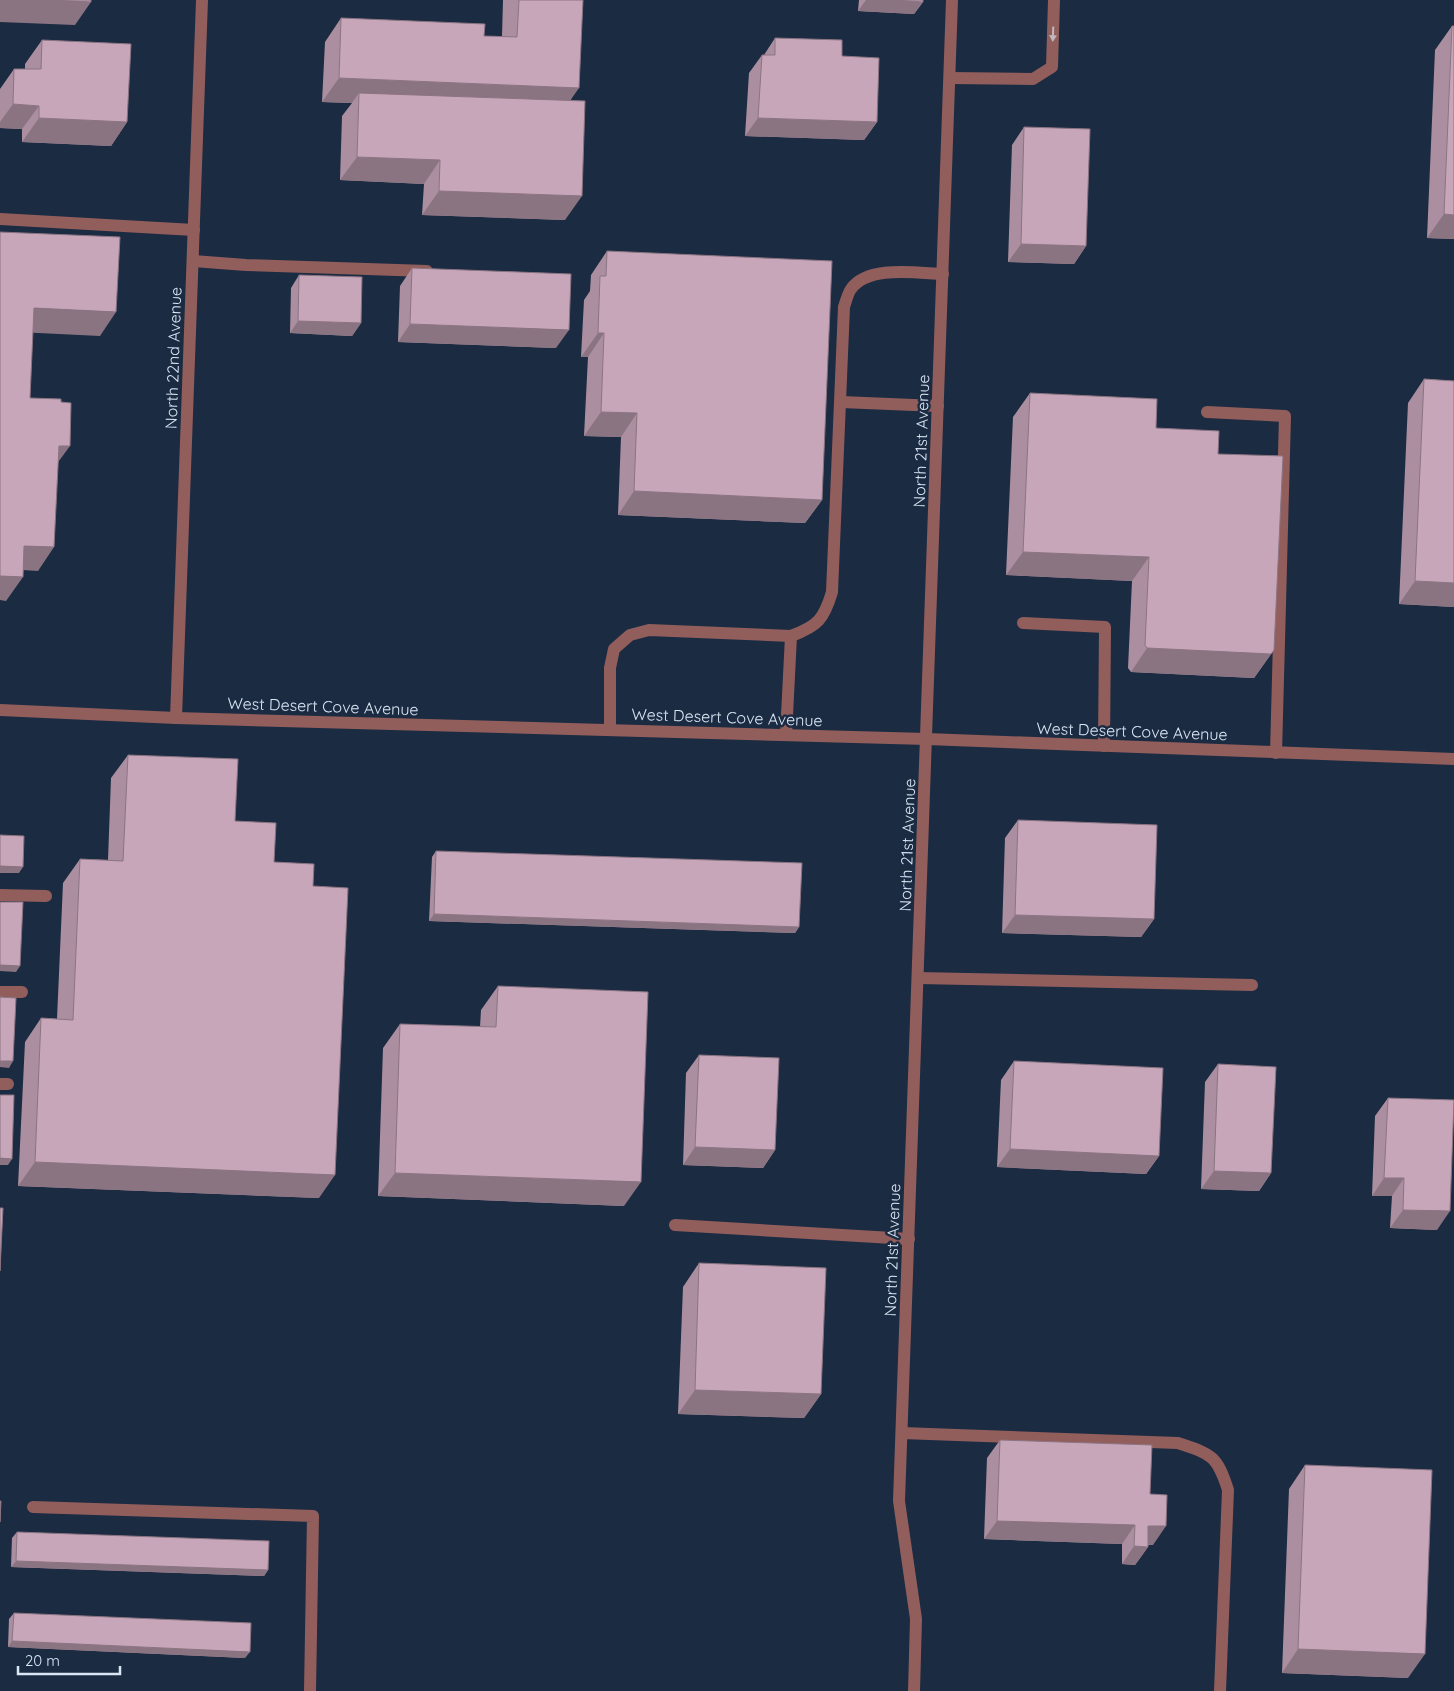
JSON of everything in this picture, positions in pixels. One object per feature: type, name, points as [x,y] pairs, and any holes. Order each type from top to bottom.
[{"type":"street","name":"North 22nd Avenue","points":[[176,718],[202,0]]},
{"type":"street","name":"North 21st Avenue","points":[[914,1691],[916,1619],[900,1501],[952,0]]},
{"type":"street","points":[[950,78],[1033,79],[1052,68],[1054,0]]},
{"type":"street","points":[[0,219],[194,230]]},
{"type":"street","points":[[193,261],[246,265],[444,271]]},
{"type":"street","points":[[610,730],[610,668],[614,650],[630,635],[650,630],[792,636],[812,628],[826,614],[832,592],[844,307],[850,289],[863,277],[878,273],[943,274]]},
{"type":"street","points":[[840,402],[938,406]]},
{"type":"street","points":[[1207,412],[1285,416],[1276,753]]},
{"type":"street","points":[[1023,623],[1105,627],[1104,746]]},
{"type":"street","points":[[786,735],[792,636]]},
{"type":"street","name":"West Desert Cove Avenue","points":[[0,710],[176,718],[926,739],[1454,760]]},
{"type":"street","points":[[0,895],[46,896]]},
{"type":"street","points":[[918,978],[1252,985]]},
{"type":"street","points":[[0,992],[22,992]]},
{"type":"street","points":[[675,1225],[909,1238]]},
{"type":"street","points":[[902,1433],[1178,1443],[1209,1453],[1222,1471],[1228,1490],[1220,1691]]},
{"type":"street","points":[[33,1507],[313,1516],[310,1691]]},
{"type":"building","points":[[49,0],[91,0],[91,2]]},
{"type":"building","points":[[519,0],[583,0],[579,88],[339,78],[341,18],[485,24],[484,36],[517,37]]},
{"type":"building","points":[[896,0],[923,0],[923,2]]},
{"type":"building","points":[[1452,26],[1454,26],[1454,215],[1444,214]]},
{"type":"building","points":[[775,38],[842,40],[842,56],[879,58],[877,122],[758,118],[762,55],[775,55]]},
{"type":"building","points":[[42,40],[131,44],[127,122],[39,118],[39,106],[13,104],[14,69],[41,69]]},
{"type":"building","points":[[359,93],[585,101],[582,196],[439,191],[440,160],[357,157]]},
{"type":"building","points":[[1024,127],[1090,129],[1086,246],[1021,244]]},
{"type":"building","points":[[0,232],[120,237],[116,312],[34,308],[30,398],[61,399],[61,402],[71,403],[70,446],[59,446],[54,547],[24,546],[23,577],[0,576]]},
{"type":"building","points":[[607,251],[832,261],[822,500],[634,491],[637,413],[601,412],[604,333],[598,333],[600,276],[606,276]]},
{"type":"building","points":[[412,268],[571,274],[569,330],[410,324]]},
{"type":"building","points":[[299,275],[362,277],[361,323],[298,321]]},
{"type":"building","points":[[1424,379],[1454,381],[1454,583],[1415,581]]},
{"type":"building","points":[[1030,393],[1157,399],[1156,428],[1219,431],[1218,454],[1283,456],[1274,650],[1271,654],[1147,648],[1145,645],[1149,557],[1023,552]]},
{"type":"building","points":[[128,755],[238,759],[235,821],[276,823],[274,862],[314,864],[313,886],[348,888],[335,1175],[35,1162],[41,1018],[73,1020],[80,859],[123,861]]},
{"type":"building","points":[[1018,820],[1157,825],[1154,919],[1015,915]]},
{"type":"building","points":[[0,835],[24,836],[23,867],[0,866]]},
{"type":"building","points":[[436,851],[802,863],[799,927],[434,914]]},
{"type":"building","points":[[0,902],[23,902],[20,966],[0,965]]},
{"type":"building","points":[[498,986],[648,992],[641,1182],[395,1173],[400,1024],[496,1027]]},
{"type":"building","points":[[0,997],[16,998],[13,1061],[0,1061]]},
{"type":"building","points":[[699,1055],[779,1058],[775,1150],[695,1147]]},
{"type":"building","points":[[1014,1061],[1163,1068],[1159,1156],[1010,1149]]},
{"type":"building","points":[[1218,1064],[1276,1067],[1271,1173],[1214,1171]]},
{"type":"building","points":[[0,1095],[14,1095],[12,1159],[0,1158]]},
{"type":"building","points":[[1388,1098],[1454,1100],[1450,1211],[1403,1210],[1404,1178],[1384,1178]]},
{"type":"building","points":[[0,1208],[3,1208],[0,1271]]},
{"type":"building","points":[[699,1263],[826,1268],[821,1394],[695,1390]]},
{"type":"building","points":[[1000,1440],[1152,1445],[1150,1494],[1167,1495],[1166,1526],[1148,1526],[1148,1547],[1134,1546],[1135,1525],[997,1521]]},
{"type":"building","points":[[1305,1465],[1432,1470],[1425,1654],[1298,1649]]},
{"type":"building","points":[[17,1532],[269,1541],[268,1570],[16,1561]]},
{"type":"building","points":[[14,1613],[251,1623],[250,1652],[12,1641]]}]
